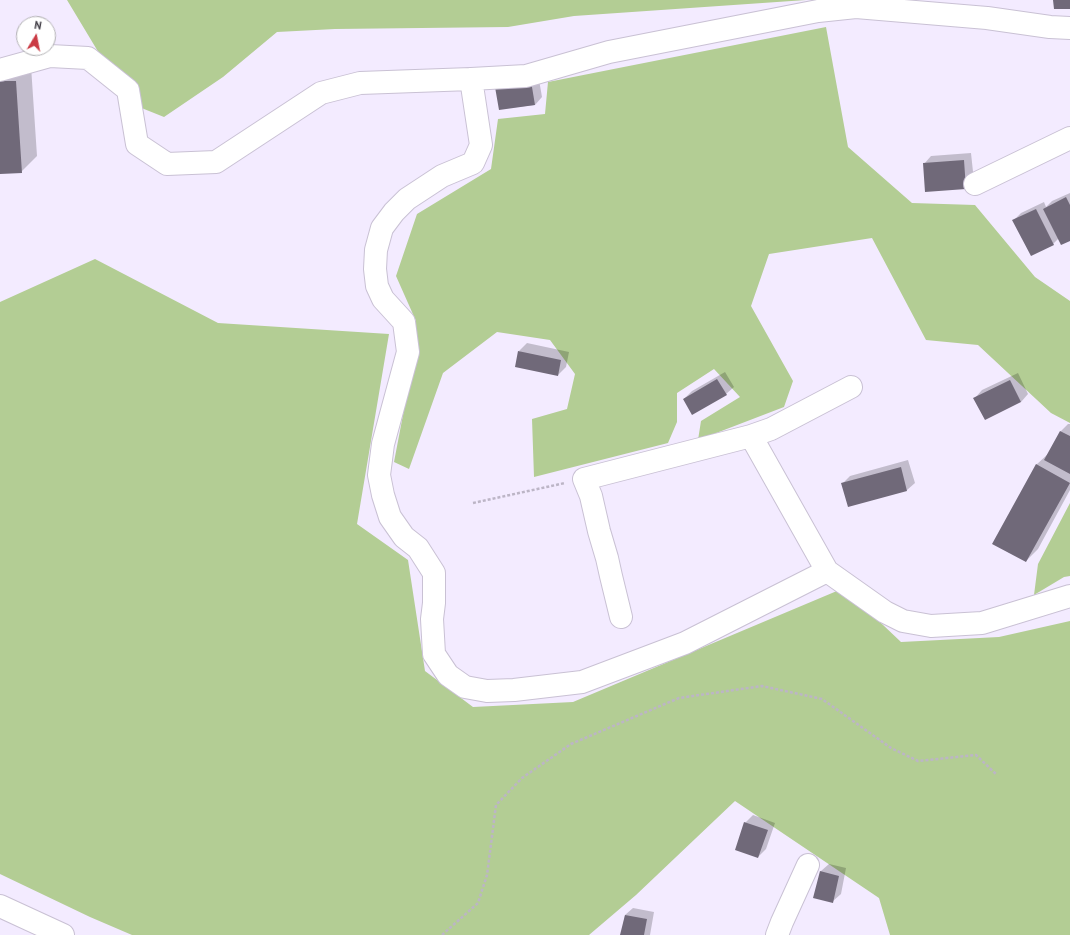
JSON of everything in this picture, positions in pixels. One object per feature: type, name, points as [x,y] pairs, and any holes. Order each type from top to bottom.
[{"type":"street","points":[[0,70],[50,56],[88,58],[128,90],[137,144],[167,164],[216,162],[321,92],[360,82],[526,76],[609,52],[855,3],[987,18],[1050,27],[1070,28]]},
{"type":"street","points":[[471,79],[481,145],[472,163],[442,176],[407,199],[394,212],[382,228],[376,250],[375,269],[377,286],[383,299],[404,322],[408,352],[383,444],[379,475],[390,517],[404,538],[418,548],[434,573],[434,604],[432,618],[434,654],[448,675],[465,687],[487,691],[514,690],[582,682],[685,643],[827,571]]},
{"type":"street","points":[[975,184],[1070,138]]},
{"type":"street","points":[[621,617],[608,558],[599,531],[591,496],[584,479],[761,433],[851,387]]},
{"type":"street","points":[[761,433],[827,571],[885,612],[903,621],[931,626],[982,623],[1070,596]]},
{"type":"street","points":[[777,935],[808,865]]},
{"type":"street","points":[[0,906],[63,935]]},
{"type":"path","points":[[473,503],[584,479]]},
{"type":"path","points":[[442,935],[478,904],[487,875],[496,805],[522,778],[571,744],[679,698],[762,686],[822,699],[891,748],[918,761],[976,755],[997,775]]},
{"type":"green space","points":[[67,0],[806,0],[574,16],[508,27],[335,29],[277,32],[223,77],[164,117],[129,103]]},
{"type":"green space","points":[[826,27],[848,147],[912,203],[975,205],[1035,277],[1070,301],[1070,423],[1051,413],[978,345],[926,340],[872,238],[769,254],[751,306],[793,381],[784,407],[698,440],[701,421],[740,397],[714,369],[677,393],[677,422],[668,443],[534,477],[532,419],[567,409],[575,374],[550,340],[497,332],[443,373],[409,469],[394,462],[411,373],[416,321],[396,276],[417,214],[491,169],[498,119],[545,114],[548,82]]},
{"type":"green space","points":[[95,259],[218,323],[389,334],[357,524],[408,560],[425,671],[473,707],[573,702],[844,588],[901,642],[999,637],[1070,621],[1070,935],[890,935],[879,898],[735,801],[636,895],[589,935],[132,935],[90,917],[0,874],[0,302]]},
{"type":"green space","points":[[1070,503],[1070,576],[1064,577],[1034,595],[1038,564]]},
{"type":"building","points":[[1053,0],[1070,0],[1070,9],[1054,9]]},
{"type":"building","points":[[0,81],[16,81],[22,173],[0,174]]},
{"type":"building","points":[[531,81],[535,105],[499,110],[495,87]]},
{"type":"building","points":[[964,160],[966,189],[925,192],[923,163]]},
{"type":"building","points":[[1066,197],[1070,205],[1070,241],[1061,245],[1043,209]]},
{"type":"building","points":[[1036,209],[1054,245],[1031,256],[1012,220]]},
{"type":"building","points":[[518,351],[561,360],[558,376],[515,367]]},
{"type":"building","points":[[717,379],[727,395],[692,415],[683,399]]},
{"type":"building","points":[[1010,380],[1021,402],[985,420],[973,398]]},
{"type":"building","points":[[1060,431],[1070,436],[1070,474],[1044,460]]},
{"type":"building","points":[[1036,464],[1070,483],[1026,562],[992,544]]},
{"type":"building","points":[[901,467],[907,491],[848,507],[841,483]]},
{"type":"building","points":[[744,822],[768,830],[758,858],[735,850]]},
{"type":"building","points":[[820,871],[839,876],[833,903],[813,898]]},
{"type":"building","points":[[625,915],[647,919],[644,935],[620,935]]}]
